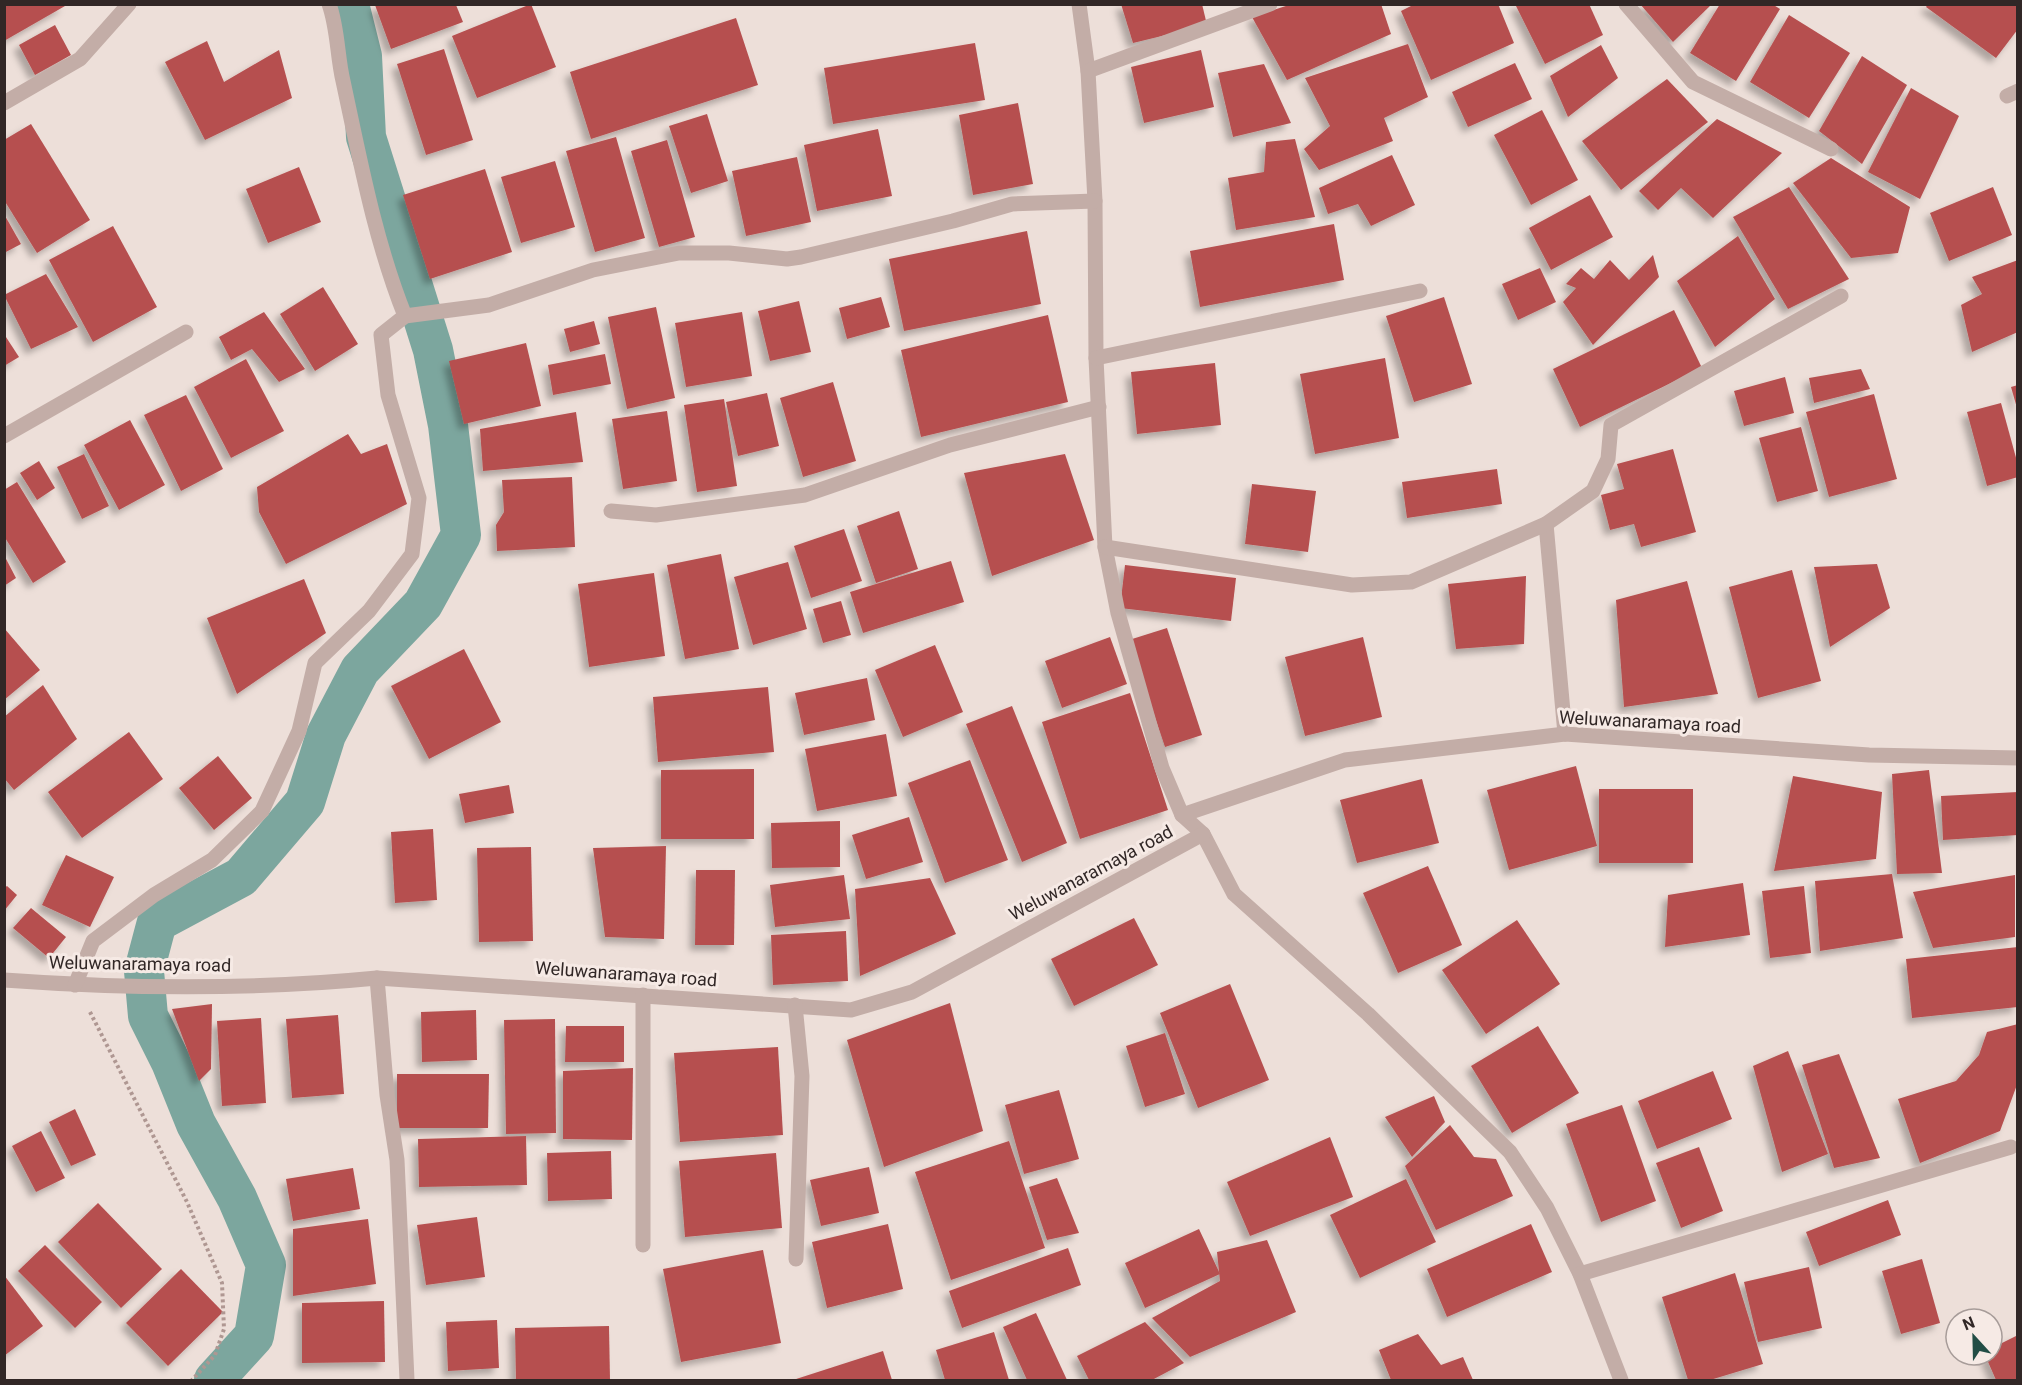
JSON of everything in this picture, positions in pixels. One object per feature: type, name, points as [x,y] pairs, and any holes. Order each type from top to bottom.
[{"type":"street","points":[[4,103],[80,59],[129,4]]},
{"type":"street","points":[[329,4],[334,19],[339,63],[378,237],[405,316]]},
{"type":"street","points":[[1079,4],[1088,71],[1095,201],[1096,358],[1105,548],[1140,695],[1162,768],[1182,815],[1203,834],[1233,894],[1368,1014],[1510,1152],[1547,1208],[1580,1274],[1621,1380]]},
{"type":"street","points":[[1088,71],[1270,4]]},
{"type":"street","points":[[1626,4],[1693,81],[1831,149]]},
{"type":"street","points":[[75,985],[93,941],[154,895],[212,860],[262,811],[299,731],[315,663],[369,611],[412,554],[419,498],[388,395],[381,335],[405,316],[489,305],[593,270],[679,253],[729,253],[787,259],[953,221],[1012,204],[1095,201]]},
{"type":"street","points":[[1096,358],[1420,291]]},
{"type":"street","points":[[1105,548],[1353,585],[1411,582],[1546,524],[1593,491],[1608,459],[1611,425],[1841,296]]},
{"type":"street","points":[[4,436],[186,332]]},
{"type":"street","points":[[611,512],[656,515],[805,495],[950,445],[1099,407]]},
{"type":"street","points":[[1546,524],[1565,734]]},
{"type":"street","name":"Weluwanaramaya road","points":[[1182,815],[1345,760],[1565,734],[1869,755],[2018,758]]},
{"type":"street","name":"Weluwanaramaya road","points":[[4,980],[75,985],[173,985],[311,984],[377,978],[851,1010],[912,992],[1203,834]]},
{"type":"street","points":[[377,978],[398,1172],[406,1380]]},
{"type":"street","points":[[643,995],[643,1245]]},
{"type":"street","points":[[795,1005],[802,1076],[796,1259]]},
{"type":"street","points":[[1580,1274],[2011,1147]]},
{"type":"path","points":[[75,985],[187,1202],[222,1283],[224,1329],[215,1356],[192,1380]]},
{"type":"building","points":[[4,4],[64,4],[65,6],[4,41]]},
{"type":"building","points":[[531,4],[556,67],[477,98],[452,36]]},
{"type":"building","points":[[1121,4],[1202,4],[1207,25],[1133,43]]},
{"type":"building","points":[[1292,4],[1381,4],[1391,34],[1287,80],[1252,17]]},
{"type":"building","points":[[1415,4],[1498,4],[1514,43],[1431,80],[1401,11]]},
{"type":"building","points":[[1515,4],[1589,4],[1603,35],[1545,64]]},
{"type":"building","points":[[1640,4],[1712,4],[1673,42]]},
{"type":"building","points":[[1720,4],[1772,4],[1780,9],[1736,81],[1690,53]]},
{"type":"building","points":[[1928,4],[2018,4],[2018,29],[1996,58],[1926,7]]},
{"type":"building","points":[[375,5],[456,5],[463,22],[391,49]]},
{"type":"building","points":[[1789,15],[1850,53],[1809,118],[1750,82]]},
{"type":"building","points":[[736,18],[758,85],[591,139],[570,72]]},
{"type":"building","points":[[55,25],[71,55],[35,75],[19,45]]},
{"type":"building","points":[[207,41],[224,82],[279,50],[292,98],[205,140],[165,62]]},
{"type":"building","points":[[975,43],[985,100],[833,124],[824,68]]},
{"type":"building","points":[[1408,44],[1428,97],[1384,118],[1393,141],[1319,170],[1304,149],[1330,126],[1305,78]]},
{"type":"building","points":[[1601,45],[1618,78],[1568,117],[1550,76]]},
{"type":"building","points":[[444,49],[473,140],[426,155],[397,64]]},
{"type":"building","points":[[1201,50],[1214,107],[1144,123],[1131,67]]},
{"type":"building","points":[[1862,56],[1907,85],[1862,164],[1819,131]]},
{"type":"building","points":[[1515,63],[1532,99],[1468,127],[1452,92]]},
{"type":"building","points":[[1264,64],[1291,123],[1233,137],[1218,73]]},
{"type":"building","points":[[1667,79],[1708,122],[1621,190],[1582,141]]},
{"type":"building","points":[[1911,88],[1959,116],[1920,199],[1868,172]]},
{"type":"building","points":[[1018,103],[1033,184],[973,195],[959,115]]},
{"type":"building","points":[[1542,110],[1578,180],[1531,205],[1494,135]]},
{"type":"building","points":[[707,114],[728,181],[691,193],[669,126]]},
{"type":"building","points":[[1717,119],[1782,153],[1713,218],[1681,188],[1658,210],[1639,191]]},
{"type":"building","points":[[31,124],[90,220],[37,253],[4,200],[4,140]]},
{"type":"building","points":[[878,129],[892,196],[817,211],[804,145]]},
{"type":"building","points":[[616,137],[645,238],[595,252],[566,151]]},
{"type":"building","points":[[1295,139],[1315,217],[1236,230],[1228,178],[1264,172],[1266,142]]},
{"type":"building","points":[[667,140],[695,237],[659,247],[631,151]]},
{"type":"building","points":[[1392,155],[1415,205],[1371,226],[1358,204],[1328,214],[1319,188]]},
{"type":"building","points":[[797,157],[811,222],[746,236],[732,171]]},
{"type":"building","points":[[1831,158],[1910,207],[1898,253],[1851,258],[1793,183]]},
{"type":"building","points":[[555,161],[575,227],[521,243],[501,177]]},
{"type":"building","points":[[299,167],[321,222],[268,243],[246,189]]},
{"type":"building","points":[[485,169],[512,252],[430,279],[403,195]]},
{"type":"building","points":[[1789,187],[1849,279],[1788,309],[1733,217]]},
{"type":"building","points":[[1993,187],[2012,235],[1949,261],[1930,213]]},
{"type":"building","points":[[1590,195],[1613,237],[1551,270],[1529,228]]},
{"type":"building","points":[[4,214],[21,244],[4,253]]},
{"type":"building","points":[[1334,224],[1344,280],[1200,307],[1190,251]]},
{"type":"building","points":[[113,226],[157,307],[93,342],[49,260]]},
{"type":"building","points":[[1027,231],[1041,304],[904,331],[889,259]]},
{"type":"building","points":[[1738,236],[1775,299],[1715,347],[1677,281]]},
{"type":"building","points":[[1653,255],[1659,277],[1593,345],[1563,302],[1576,288],[1566,284],[1581,268],[1594,279],[1610,260],[1629,280]]},
{"type":"building","points":[[2018,260],[2018,332],[1972,352],[1961,305],[1982,294],[1972,277]]},
{"type":"building","points":[[1540,268],[1556,302],[1518,320],[1502,284]]},
{"type":"building","points":[[46,274],[78,327],[31,349],[4,295]]},
{"type":"building","points":[[323,287],[358,344],[315,371],[280,314]]},
{"type":"building","points":[[881,297],[890,327],[847,339],[839,308]]},
{"type":"building","points":[[1444,297],[1472,384],[1414,402],[1386,316]]},
{"type":"building","points":[[799,301],[811,352],[770,361],[758,311]]},
{"type":"building","points":[[656,307],[675,398],[627,409],[608,317]]},
{"type":"building","points":[[1674,310],[1702,368],[1580,427],[1553,369]]},
{"type":"building","points":[[264,312],[305,369],[279,382],[252,349],[231,360],[219,337]]},
{"type":"building","points":[[742,312],[752,376],[686,387],[675,323]]},
{"type":"building","points":[[1048,315],[1068,402],[921,437],[901,350]]},
{"type":"building","points":[[594,321],[600,344],[570,352],[564,329]]},
{"type":"building","points":[[4,334],[19,357],[4,366]]},
{"type":"building","points":[[526,343],[541,406],[464,424],[449,361]]},
{"type":"building","points":[[605,354],[611,384],[553,395],[548,365]]},
{"type":"building","points":[[1385,358],[1399,438],[1315,454],[1300,374]]},
{"type":"building","points":[[246,359],[284,431],[231,458],[194,387]]},
{"type":"building","points":[[1215,363],[1221,425],[1137,434],[1131,372]]},
{"type":"building","points":[[1861,369],[1870,389],[1814,403],[1809,378]]},
{"type":"building","points":[[1785,377],[1794,413],[1744,426],[1734,391]]},
{"type":"building","points":[[833,382],[856,461],[803,477],[780,398]]},
{"type":"building","points":[[2018,385],[2018,408],[2017,408],[2011,387]]},
{"type":"building","points":[[767,393],[779,446],[738,456],[726,402]]},
{"type":"building","points":[[1874,394],[1897,479],[1829,497],[1806,412]]},
{"type":"building","points":[[186,395],[223,469],[181,491],[144,415]]},
{"type":"building","points":[[724,399],[737,486],[697,492],[684,405]]},
{"type":"building","points":[[2001,403],[2018,465],[2018,477],[1987,486],[1967,412]]},
{"type":"building","points":[[667,411],[677,481],[623,489],[612,419]]},
{"type":"building","points":[[576,412],[583,462],[483,471],[480,429]]},
{"type":"building","points":[[130,420],[165,485],[119,510],[84,445]]},
{"type":"building","points":[[1801,427],[1818,491],[1777,502],[1759,438]]},
{"type":"building","points":[[348,434],[361,454],[387,444],[407,504],[286,564],[259,512],[257,487]]},
{"type":"building","points":[[1673,449],[1696,532],[1641,547],[1634,524],[1610,530],[1601,495],[1624,489],[1617,464]]},
{"type":"building","points":[[84,454],[109,506],[82,519],[57,467]]},
{"type":"building","points":[[1065,454],[1094,540],[992,576],[964,473]]},
{"type":"building","points":[[39,461],[55,488],[37,500],[20,473]]},
{"type":"building","points":[[1497,469],[1502,504],[1407,518],[1402,482]]},
{"type":"building","points":[[572,477],[575,547],[497,551],[496,525],[504,512],[502,480]]},
{"type":"building","points":[[17,482],[66,562],[33,583],[4,536],[4,490]]},
{"type":"building","points":[[1252,484],[1316,491],[1308,552],[1245,544]]},
{"type":"building","points":[[899,511],[918,569],[876,583],[857,526]]},
{"type":"building","points":[[844,529],[862,581],[811,598],[794,546]]},
{"type":"building","points":[[721,554],[739,649],[685,659],[667,565]]},
{"type":"building","points":[[4,555],[16,578],[4,586]]},
{"type":"building","points":[[951,561],[964,602],[863,633],[850,592]]},
{"type":"building","points":[[788,562],[807,629],[753,645],[734,577]]},
{"type":"building","points":[[1877,564],[1890,608],[1830,647],[1814,567]]},
{"type":"building","points":[[1125,565],[1236,578],[1231,621],[1120,608]]},
{"type":"building","points":[[1792,570],[1821,681],[1758,698],[1729,587]]},
{"type":"building","points":[[654,573],[665,656],[589,667],[578,584]]},
{"type":"building","points":[[1526,576],[1524,644],[1456,649],[1448,584]]},
{"type":"building","points":[[304,579],[326,633],[237,694],[207,618]]},
{"type":"building","points":[[1687,581],[1718,694],[1624,707],[1616,600]]},
{"type":"building","points":[[841,601],[851,635],[823,643],[813,609]]},
{"type":"building","points":[[4,628],[40,670],[4,700]]},
{"type":"building","points":[[1167,628],[1202,735],[1165,747],[1129,640]]},
{"type":"building","points":[[1110,637],[1127,684],[1062,708],[1045,661]]},
{"type":"building","points":[[1363,637],[1382,717],[1305,736],[1285,657]]},
{"type":"building","points":[[935,645],[963,712],[903,737],[875,670]]},
{"type":"building","points":[[464,649],[501,722],[429,759],[391,686]]},
{"type":"building","points":[[867,678],[875,720],[804,735],[795,693]]},
{"type":"building","points":[[43,685],[77,739],[14,790],[4,778],[4,717]]},
{"type":"building","points":[[768,687],[774,752],[658,762],[653,697]]},
{"type":"building","points":[[1130,693],[1168,810],[1080,839],[1042,722]]},
{"type":"building","points":[[1012,706],[1067,843],[1022,862],[966,724]]},
{"type":"building","points":[[129,732],[163,779],[82,838],[48,792]]},
{"type":"building","points":[[886,734],[897,796],[817,811],[805,749]]},
{"type":"building","points":[[218,756],[252,798],[214,830],[179,788]]},
{"type":"building","points":[[970,760],[1008,860],[945,883],[908,783]]},
{"type":"building","points":[[1576,766],[1597,846],[1509,870],[1487,790]]},
{"type":"building","points":[[754,769],[754,839],[661,839],[661,770]]},
{"type":"building","points":[[1929,770],[1942,873],[1897,874],[1892,774]]},
{"type":"building","points":[[1793,776],[1882,792],[1876,859],[1774,871]]},
{"type":"building","points":[[1422,779],[1439,843],[1357,863],[1340,800]]},
{"type":"building","points":[[509,785],[514,813],[465,823],[459,794]]},
{"type":"building","points":[[1599,789],[1693,789],[1693,863],[1599,863]]},
{"type":"building","points":[[2018,792],[2018,835],[1943,840],[1941,796]]},
{"type":"building","points":[[909,817],[923,862],[866,879],[852,835]]},
{"type":"building","points":[[840,821],[840,867],[772,868],[771,823]]},
{"type":"building","points":[[433,829],[437,900],[395,903],[391,832]]},
{"type":"building","points":[[666,846],[664,939],[605,937],[593,848]]},
{"type":"building","points":[[531,847],[533,941],[479,942],[477,848]]},
{"type":"building","points":[[66,855],[114,877],[90,927],[42,905]]},
{"type":"building","points":[[1428,866],[1462,945],[1398,973],[1363,893]]},
{"type":"building","points":[[696,870],[735,870],[734,945],[695,945]]},
{"type":"building","points":[[1892,874],[1903,938],[1820,951],[1815,881]]},
{"type":"building","points":[[844,875],[850,919],[775,927],[770,885]]},
{"type":"building","points":[[2015,875],[2015,937],[1933,948],[1913,892]]},
{"type":"building","points":[[930,878],[956,934],[860,976],[855,889]]},
{"type":"building","points":[[1743,883],[1750,935],[1665,947],[1668,895]]},
{"type":"building","points":[[7,886],[17,895],[4,911],[4,888]]},
{"type":"building","points":[[1804,886],[1811,953],[1770,958],[1762,891]]},
{"type":"building","points":[[31,908],[66,937],[49,958],[13,928]]},
{"type":"building","points":[[1134,918],[1158,965],[1074,1006],[1051,959]]},
{"type":"building","points":[[1517,920],[1560,984],[1486,1034],[1442,970]]},
{"type":"building","points":[[846,931],[848,981],[773,985],[771,935]]},
{"type":"building","points":[[2018,947],[2018,1007],[1912,1018],[1906,959]]},
{"type":"building","points":[[1230,984],[1269,1080],[1198,1108],[1160,1013]]},
{"type":"building","points":[[950,1003],[983,1131],[884,1167],[847,1040]]},
{"type":"building","points":[[212,1004],[211,1069],[199,1081],[172,1009]]},
{"type":"building","points":[[476,1010],[477,1060],[422,1062],[421,1012]]},
{"type":"building","points":[[338,1015],[344,1094],[292,1098],[286,1019]]},
{"type":"building","points":[[261,1018],[266,1103],[222,1106],[217,1021]]},
{"type":"building","points":[[555,1019],[556,1133],[506,1134],[504,1020]]},
{"type":"building","points":[[2018,1024],[2018,1082],[2000,1131],[1920,1163],[1898,1099],[1956,1081],[1979,1055],[1987,1032]]},
{"type":"building","points":[[566,1026],[624,1026],[624,1062],[565,1062]]},
{"type":"building","points":[[1538,1026],[1579,1093],[1512,1133],[1471,1066]]},
{"type":"building","points":[[1165,1033],[1185,1094],[1145,1107],[1126,1046]]},
{"type":"building","points":[[778,1047],[783,1135],[680,1142],[674,1053]]},
{"type":"building","points":[[1788,1051],[1828,1154],[1782,1172],[1753,1066]]},
{"type":"building","points":[[1839,1054],[1880,1158],[1834,1168],[1802,1065]]},
{"type":"building","points":[[633,1068],[632,1140],[563,1139],[563,1071]]},
{"type":"building","points":[[1713,1071],[1732,1119],[1657,1149],[1638,1101]]},
{"type":"building","points":[[397,1074],[489,1074],[488,1128],[397,1128]]},
{"type":"building","points":[[1059,1090],[1079,1159],[1024,1174],[1005,1105]]},
{"type":"building","points":[[1434,1096],[1445,1122],[1412,1157],[1385,1117]]},
{"type":"building","points":[[1622,1105],[1656,1201],[1601,1222],[1566,1124]]},
{"type":"building","points":[[75,1109],[96,1155],[71,1166],[49,1122]]},
{"type":"building","points":[[1450,1125],[1474,1157],[1496,1159],[1513,1196],[1436,1230],[1405,1166]]},
{"type":"building","points":[[41,1131],[65,1178],[36,1192],[12,1146]]},
{"type":"building","points":[[526,1136],[527,1185],[419,1187],[418,1139]]},
{"type":"building","points":[[1330,1137],[1353,1197],[1250,1236],[1227,1182]]},
{"type":"building","points":[[1009,1141],[1045,1248],[951,1280],[915,1172]]},
{"type":"building","points":[[1699,1147],[1723,1211],[1681,1228],[1656,1163]]},
{"type":"building","points":[[611,1151],[612,1199],[548,1201],[547,1153]]},
{"type":"building","points":[[776,1153],[782,1228],[685,1237],[679,1161]]},
{"type":"building","points":[[869,1167],[879,1213],[821,1226],[810,1180]]},
{"type":"building","points":[[353,1168],[360,1209],[293,1221],[286,1179]]},
{"type":"building","points":[[1057,1178],[1079,1233],[1047,1240],[1029,1187]]},
{"type":"building","points":[[1406,1179],[1436,1242],[1360,1278],[1330,1215]]},
{"type":"building","points":[[1888,1200],[1901,1235],[1819,1266],[1806,1232]]},
{"type":"building","points":[[98,1203],[162,1269],[121,1308],[58,1242]]},
{"type":"building","points":[[477,1217],[485,1277],[426,1285],[417,1225]]},
{"type":"building","points":[[368,1219],[376,1284],[293,1296],[293,1229]]},
{"type":"building","points":[[888,1224],[903,1289],[827,1308],[812,1242]]},
{"type":"building","points":[[1531,1224],[1552,1272],[1447,1317],[1427,1269]]},
{"type":"building","points":[[1199,1229],[1220,1274],[1145,1308],[1125,1263]]},
{"type":"building","points":[[1267,1240],[1296,1312],[1190,1357],[1152,1318],[1220,1281],[1217,1252]]},
{"type":"building","points":[[45,1245],[102,1302],[75,1328],[18,1271]]},
{"type":"building","points":[[1068,1248],[1081,1285],[962,1328],[949,1291]]},
{"type":"building","points":[[763,1250],[781,1343],[681,1362],[663,1269]]},
{"type":"building","points":[[1922,1259],[1940,1323],[1901,1334],[1882,1271]]},
{"type":"building","points":[[1809,1267],[1822,1328],[1758,1342],[1744,1282]]},
{"type":"building","points":[[181,1269],[223,1312],[168,1366],[126,1323]]},
{"type":"building","points":[[1735,1273],[1763,1364],[1710,1380],[1688,1380],[1662,1297]]},
{"type":"building","points":[[4,1275],[43,1326],[4,1356]]},
{"type":"building","points":[[384,1301],[385,1362],[302,1363],[302,1303]]},
{"type":"building","points":[[1036,1313],[1067,1380],[1027,1380],[1003,1327]]},
{"type":"building","points":[[497,1320],[499,1368],[448,1371],[446,1322]]},
{"type":"building","points":[[1145,1322],[1184,1363],[1152,1380],[1089,1380],[1077,1356]]},
{"type":"building","points":[[609,1326],[610,1380],[516,1380],[515,1328]]},
{"type":"building","points":[[994,1332],[1009,1380],[945,1380],[936,1350]]},
{"type":"building","points":[[1418,1334],[1441,1365],[1463,1357],[1473,1380],[1391,1380],[1379,1350]]},
{"type":"building","points":[[2018,1335],[2018,1380],[1996,1380],[1990,1367],[2004,1367],[2004,1342]]},
{"type":"building","points":[[883,1351],[892,1380],[793,1380]]},
{"type":"waterway","points":[[214,1380],[254,1336],[266,1265],[237,1198],[196,1124],[171,1062],[148,1016],[144,971],[157,922],[241,877],[305,802],[326,735],[360,670],[423,604],[461,535],[448,425],[433,350],[366,137],[362,56],[349,4]]}]
